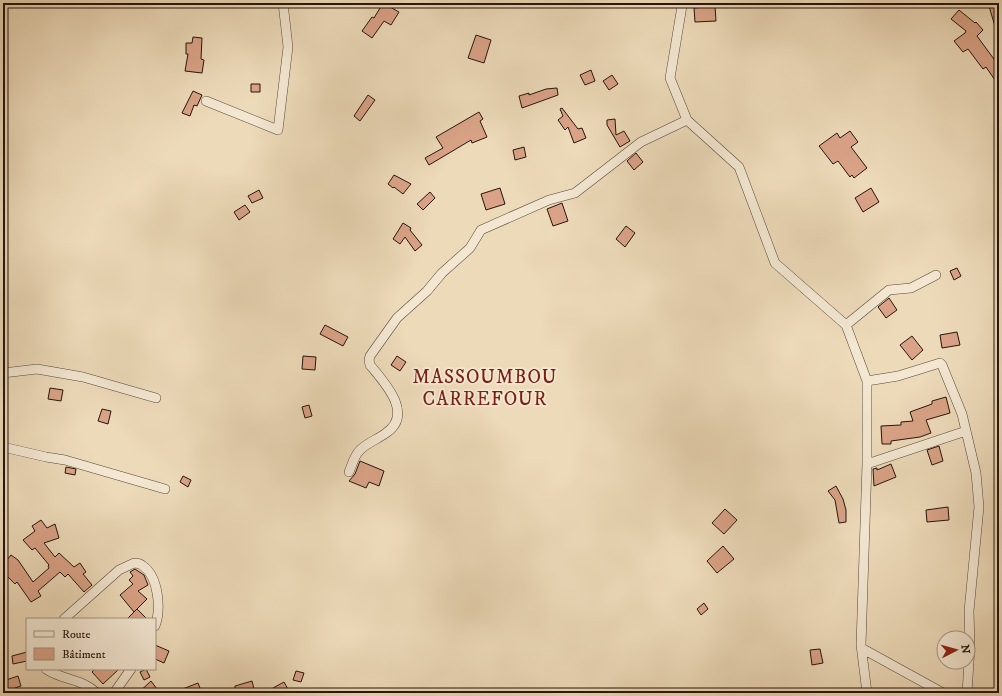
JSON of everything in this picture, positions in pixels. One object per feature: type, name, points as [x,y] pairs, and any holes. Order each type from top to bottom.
[{"type":"street","points":[[206,101],[278,130],[288,47],[283,3]]},
{"type":"street","points":[[679,3],[682,6],[670,78],[687,120],[739,168],[775,263],[846,325],[867,382],[867,464],[861,645],[863,649],[867,693]]},
{"type":"street","points":[[349,472],[361,449],[388,432],[398,419],[399,413],[390,391],[370,365],[370,356],[397,318],[427,291],[442,273],[470,248],[475,237],[481,230],[549,200],[575,193],[641,142],[687,120]]},
{"type":"street","points":[[846,325],[889,290],[911,288],[936,275]]},
{"type":"street","points":[[867,382],[898,376],[940,363],[962,414],[976,473],[979,519],[969,611],[970,647],[967,693]]},
{"type":"street","points":[[3,373],[37,369],[83,377],[156,398]]},
{"type":"street","points":[[867,464],[966,431]]},
{"type":"street","points":[[3,447],[65,460],[164,489]]},
{"type":"street","points":[[65,618],[119,570],[134,563],[144,566],[154,581],[158,599],[156,618]]},
{"type":"street","points":[[863,649],[943,693]]},
{"type":"street","points":[[48,670],[63,678],[85,683],[97,693]]},
{"type":"street","points":[[114,693],[130,670]]},
{"type":"building","points":[[383,3],[399,12],[391,25],[384,21],[372,38],[362,31],[372,17],[374,18]]},
{"type":"building","points":[[988,3],[999,3],[999,33],[997,33]]},
{"type":"building","points":[[715,6],[716,21],[695,22],[694,8]]},
{"type":"building","points":[[959,10],[975,23],[976,22],[983,30],[977,36],[999,66],[999,86],[986,67],[983,69],[968,49],[963,52],[954,41],[966,31],[951,19]]},
{"type":"building","points":[[476,35],[491,40],[484,63],[468,58]]},
{"type":"building","points":[[193,37],[202,38],[201,59],[204,60],[202,73],[185,71],[188,54],[186,54],[186,43],[192,43]]},
{"type":"building","points":[[591,70],[595,81],[585,85],[580,75]]},
{"type":"building","points":[[612,75],[618,84],[609,90],[603,81]]},
{"type":"building","points":[[251,84],[260,84],[260,92],[251,92]]},
{"type":"building","points":[[557,88],[558,95],[522,108],[519,96],[529,93],[529,95],[546,89]]},
{"type":"building","points":[[193,91],[202,95],[197,106],[194,105],[190,116],[182,113]]},
{"type":"building","points":[[368,95],[375,100],[360,121],[354,116]]},
{"type":"building","points":[[562,108],[578,129],[582,128],[586,138],[574,143],[568,127],[565,130],[558,120],[563,116],[560,109]]},
{"type":"building","points":[[479,112],[483,119],[480,121],[487,137],[472,143],[471,140],[429,165],[425,158],[443,148],[436,137]]},
{"type":"building","points":[[615,119],[616,135],[624,131],[630,141],[620,147],[607,125],[607,120]]},
{"type":"building","points":[[850,131],[858,142],[851,147],[867,168],[854,178],[852,175],[850,177],[838,161],[833,164],[819,146],[837,133],[840,138]]},
{"type":"building","points":[[524,147],[526,157],[515,160],[513,150]]},
{"type":"building","points":[[636,153],[643,162],[634,170],[627,161]]},
{"type":"building","points":[[394,175],[411,184],[403,194],[388,184]]},
{"type":"building","points":[[500,188],[505,204],[486,210],[481,194]]},
{"type":"building","points":[[871,188],[879,202],[863,212],[855,198]]},
{"type":"building","points":[[259,190],[263,198],[252,203],[248,196]]},
{"type":"building","points":[[430,192],[435,198],[423,210],[417,204]]},
{"type":"building","points":[[562,203],[568,221],[553,226],[547,209]]},
{"type":"building","points":[[245,205],[250,212],[239,220],[234,212]]},
{"type":"building","points":[[403,223],[411,228],[410,230],[422,245],[415,251],[405,237],[400,244],[393,239]]},
{"type":"building","points":[[626,226],[635,233],[625,247],[616,239]]},
{"type":"building","points":[[957,268],[961,276],[954,280],[950,271]]},
{"type":"building","points":[[889,298],[897,310],[886,318],[878,307]]},
{"type":"building","points":[[325,325],[348,337],[343,346],[320,334]]},
{"type":"building","points":[[957,332],[960,345],[942,348],[940,335]]},
{"type":"building","points":[[912,336],[923,350],[912,360],[900,345]]},
{"type":"building","points":[[303,356],[316,357],[315,370],[302,369]]},
{"type":"building","points":[[397,356],[406,362],[400,371],[391,365]]},
{"type":"building","points":[[50,388],[63,390],[61,401],[48,399]]},
{"type":"building","points":[[946,397],[950,413],[926,420],[931,433],[920,437],[891,441],[891,444],[882,444],[881,426],[901,425],[901,422],[913,421],[910,412],[932,404],[932,401]]},
{"type":"building","points":[[309,405],[312,416],[305,418],[302,407]]},
{"type":"building","points":[[102,409],[111,411],[108,424],[98,421]]},
{"type":"building","points":[[939,446],[943,461],[932,465],[927,450]]},
{"type":"building","points":[[360,461],[384,471],[379,486],[369,482],[366,488],[349,481],[355,474]]},
{"type":"building","points":[[891,464],[896,477],[874,486],[873,469],[877,468],[877,470]]},
{"type":"building","points":[[66,467],[76,469],[75,475],[65,473]]},
{"type":"building","points":[[183,476],[191,480],[188,487],[180,482]]},
{"type":"building","points":[[836,486],[843,499],[846,510],[846,522],[839,523],[835,500],[828,491]]},
{"type":"building","points":[[948,507],[949,520],[927,522],[926,510]]},
{"type":"building","points":[[725,509],[737,520],[724,534],[712,523]]},
{"type":"building","points":[[41,520],[47,528],[55,524],[59,538],[44,543],[55,557],[59,553],[74,567],[80,563],[86,572],[83,574],[92,585],[84,592],[68,574],[65,577],[60,572],[38,591],[41,596],[31,602],[17,582],[15,584],[8,577],[3,585],[3,565],[11,555],[18,560],[33,582],[49,568],[49,565],[35,548],[32,550],[23,540],[35,531],[32,526]]},
{"type":"building","points":[[723,546],[734,559],[717,573],[707,561]]},
{"type":"building","points":[[135,569],[144,575],[148,585],[138,591],[147,599],[134,612],[120,595],[133,584],[129,580],[133,576],[130,572]]},
{"type":"building","points":[[704,603],[708,609],[701,615],[697,609]]},
{"type":"building","points":[[137,609],[146,618],[128,618]]},
{"type":"building","points":[[156,645],[169,651],[164,663],[156,659]]},
{"type":"building","points":[[820,649],[823,663],[812,665],[810,650]]},
{"type":"building","points":[[26,652],[26,661],[13,664],[12,656]]},
{"type":"building","points":[[94,670],[118,670],[103,684],[92,672]]},
{"type":"building","points":[[146,670],[150,677],[144,680],[140,672]]},
{"type":"building","points":[[296,671],[304,673],[301,682],[293,680]]},
{"type":"building","points":[[18,676],[21,686],[3,692],[3,681]]},
{"type":"building","points":[[151,681],[160,693],[138,693]]},
{"type":"building","points":[[252,681],[255,693],[222,693],[235,688],[235,686]]},
{"type":"building","points":[[284,682],[290,693],[276,693],[273,688]]},
{"type":"building","points":[[198,683],[202,693],[175,693],[175,692]]},
{"type":"district","name":"MASSOUMBOU CARREFOUR","points":[[485,388]]}]
